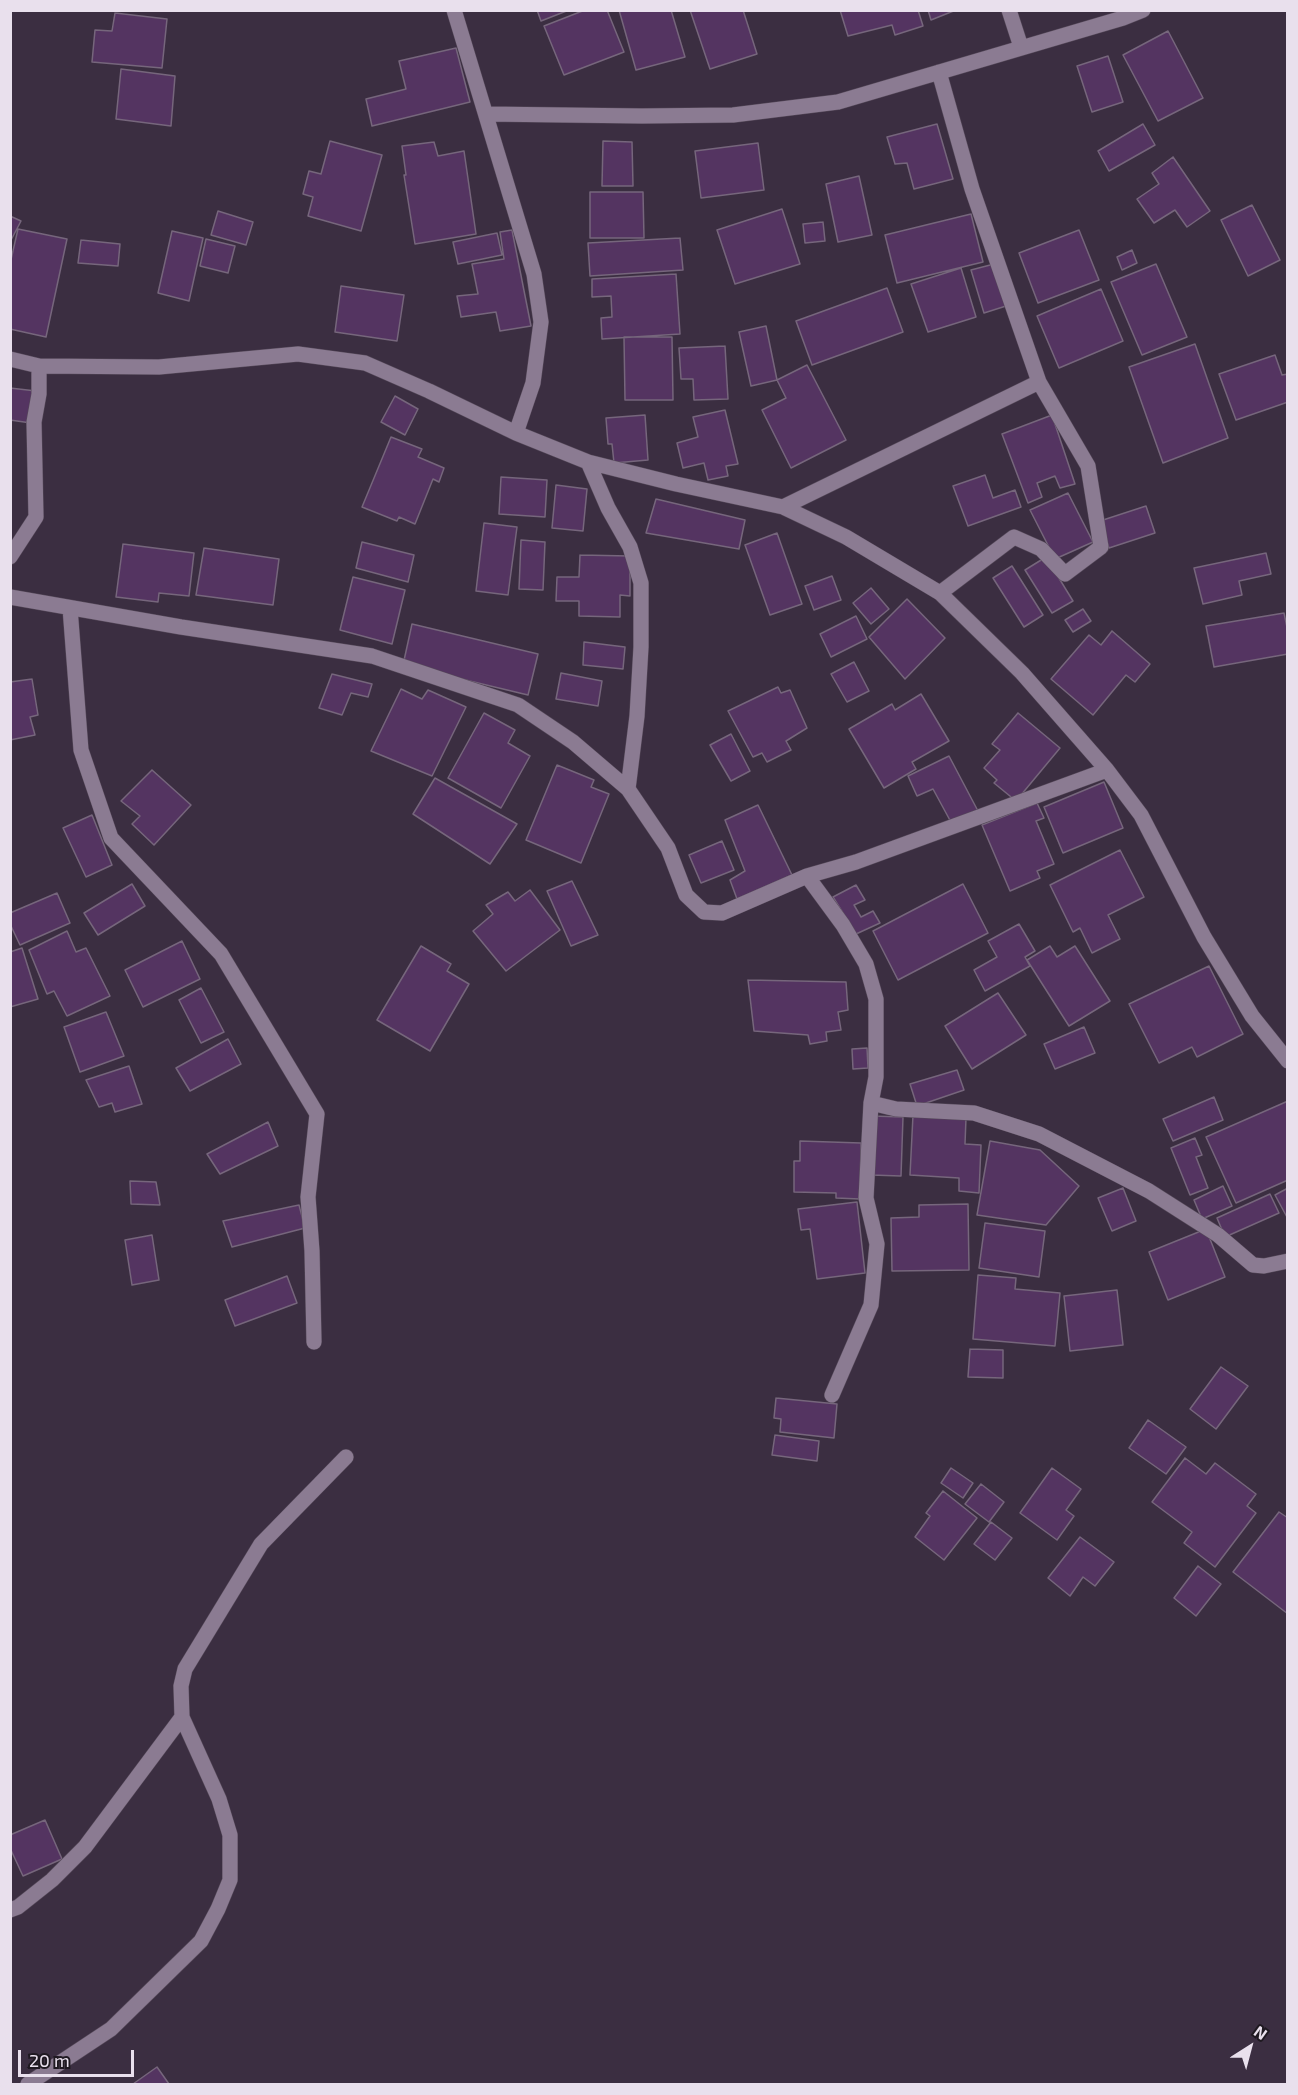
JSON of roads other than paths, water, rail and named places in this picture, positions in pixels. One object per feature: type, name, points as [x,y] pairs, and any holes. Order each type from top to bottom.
[{"type":"street","points":[[454,10],[534,274],[541,322],[533,383],[516,433]]},
{"type":"street","points":[[1009,10],[1022,47]]},
{"type":"street","points":[[486,114],[733,115],[838,102],[1124,18],[1143,10]]},
{"type":"street","points":[[939,72],[972,189],[1039,382],[1088,465],[1101,548],[1065,574],[1041,549],[1014,537],[940,593]]},
{"type":"street","points":[[10,359],[39,366],[159,367],[298,354],[365,363],[516,433],[588,462],[783,507],[846,537],[940,593],[1022,673],[1107,770],[1141,814],[1204,937],[1252,1016],[1287,1061]]},
{"type":"street","points":[[10,557],[36,517],[34,423],[39,394],[39,366]]},
{"type":"street","points":[[783,507],[1039,382]]},
{"type":"street","points":[[588,462],[608,508],[630,547],[640,582],[642,647],[628,789]]},
{"type":"street","points":[[10,597],[181,627],[372,656],[518,705],[573,742],[628,789],[668,848],[686,895],[704,912],[722,913],[807,876],[856,862],[1107,770]]},
{"type":"street","points":[[70,608],[81,750],[111,838],[221,954],[317,1114],[308,1197],[314,1342]]},
{"type":"street","points":[[807,876],[843,925],[866,964],[876,999],[876,1077],[871,1103],[866,1198],[876,1244],[871,1305],[832,1395]]},
{"type":"street","points":[[871,1103],[896,1108],[974,1113],[1039,1134],[1149,1191],[1218,1235],[1253,1265],[1264,1266],[1287,1262]]},
{"type":"street","points":[[28,2085],[50,2079],[111,2029],[201,1941],[218,1909],[230,1880],[230,1835],[219,1799],[182,1717],[181,1686],[185,1669],[261,1544],[346,1457]]},
{"type":"street","points":[[10,1910],[18,1907],[52,1880],[85,1847],[182,1717]]}]
